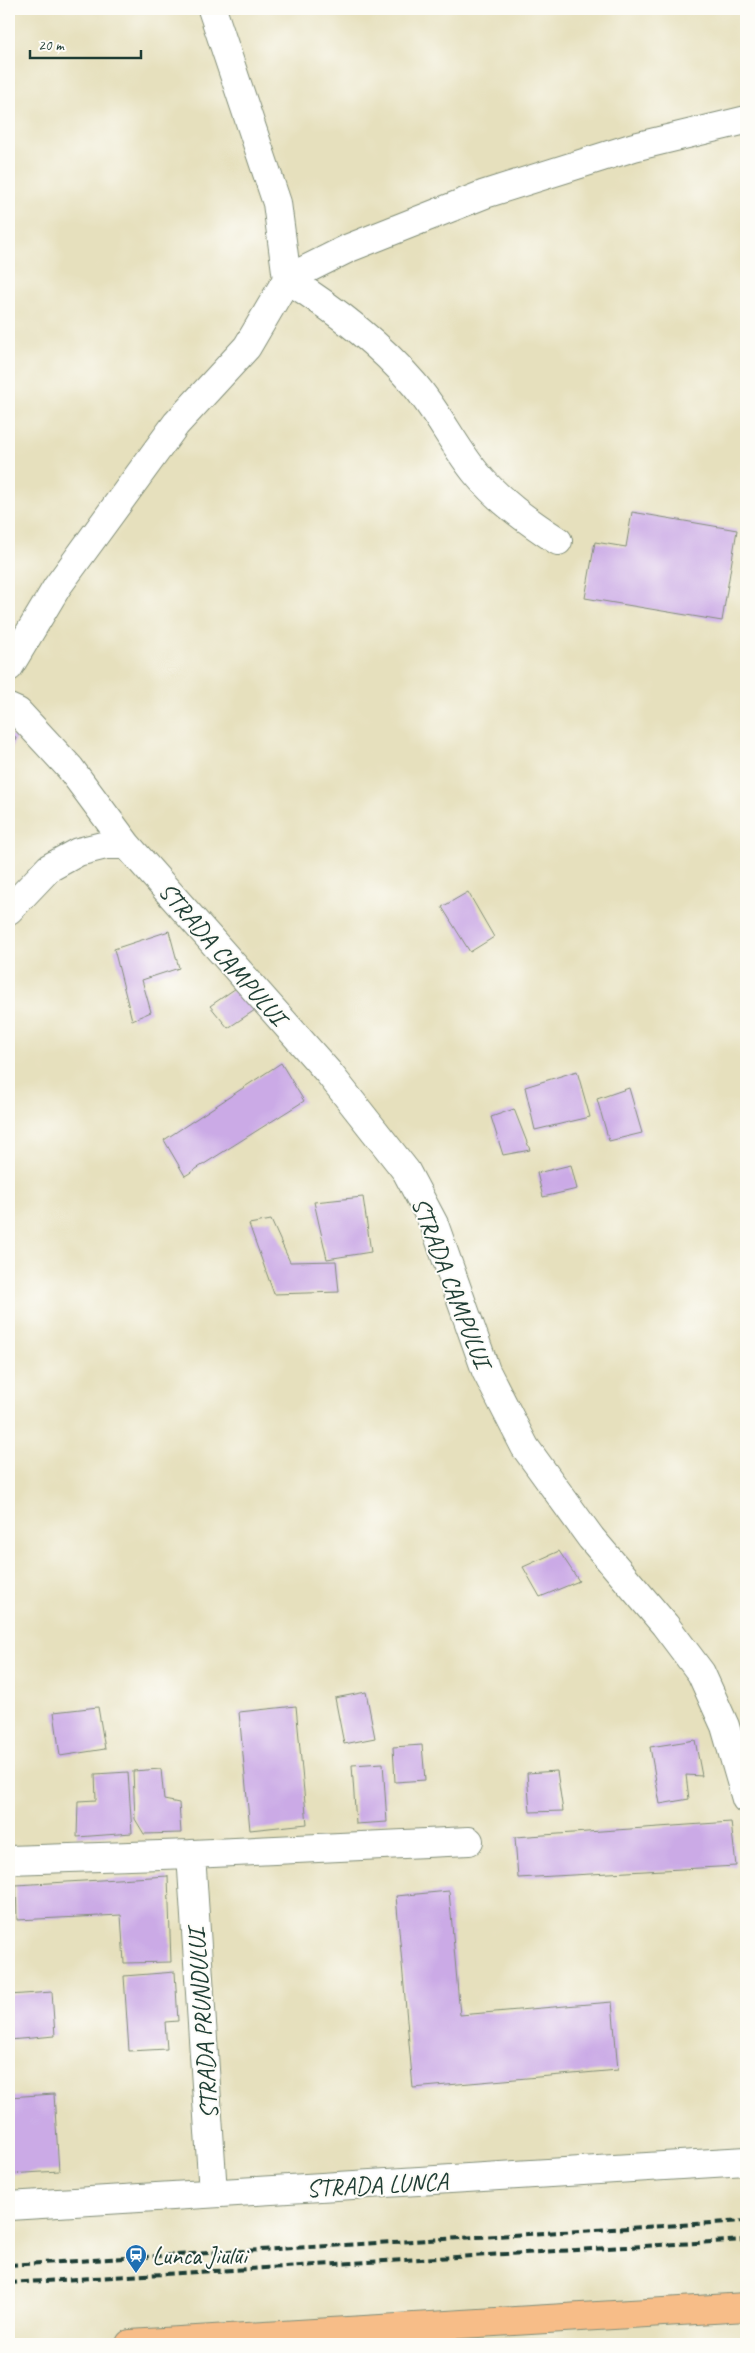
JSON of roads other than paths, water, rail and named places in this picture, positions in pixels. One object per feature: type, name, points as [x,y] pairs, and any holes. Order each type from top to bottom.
[{"type":"main road","points":[[130,2344],[746,2307]]},
{"type":"street","points":[[212,9],[276,203],[287,279],[326,304],[369,339],[414,383],[476,474],[523,519],[558,541]]},
{"type":"street","points":[[9,667],[57,587],[176,424],[247,347],[287,279],[348,248],[485,194],[634,147],[746,120]]},
{"type":"street","name":"STRADA CAMPULUI","points":[[13,710],[70,768],[127,845],[328,1072],[406,1171],[434,1224],[486,1371],[525,1447],[591,1538],[665,1625],[701,1673],[725,1726],[746,1799]]},
{"type":"street","points":[[9,910],[29,892],[49,868],[78,852],[106,845],[127,845]]},
{"type":"street","points":[[9,1860],[191,1854],[469,1841]]},
{"type":"street","name":"STRADA PRUNDULUI","points":[[191,1854],[213,2194]]},
{"type":"street","name":"STRADA LUNCA","points":[[9,2206],[746,2161]]},
{"type":"railway","points":[[9,2265],[746,2221]]},
{"type":"railway","points":[[9,2283],[746,2240]]},
{"type":"place","name":"Lunca Jiului","points":[[136,2274]]}]
